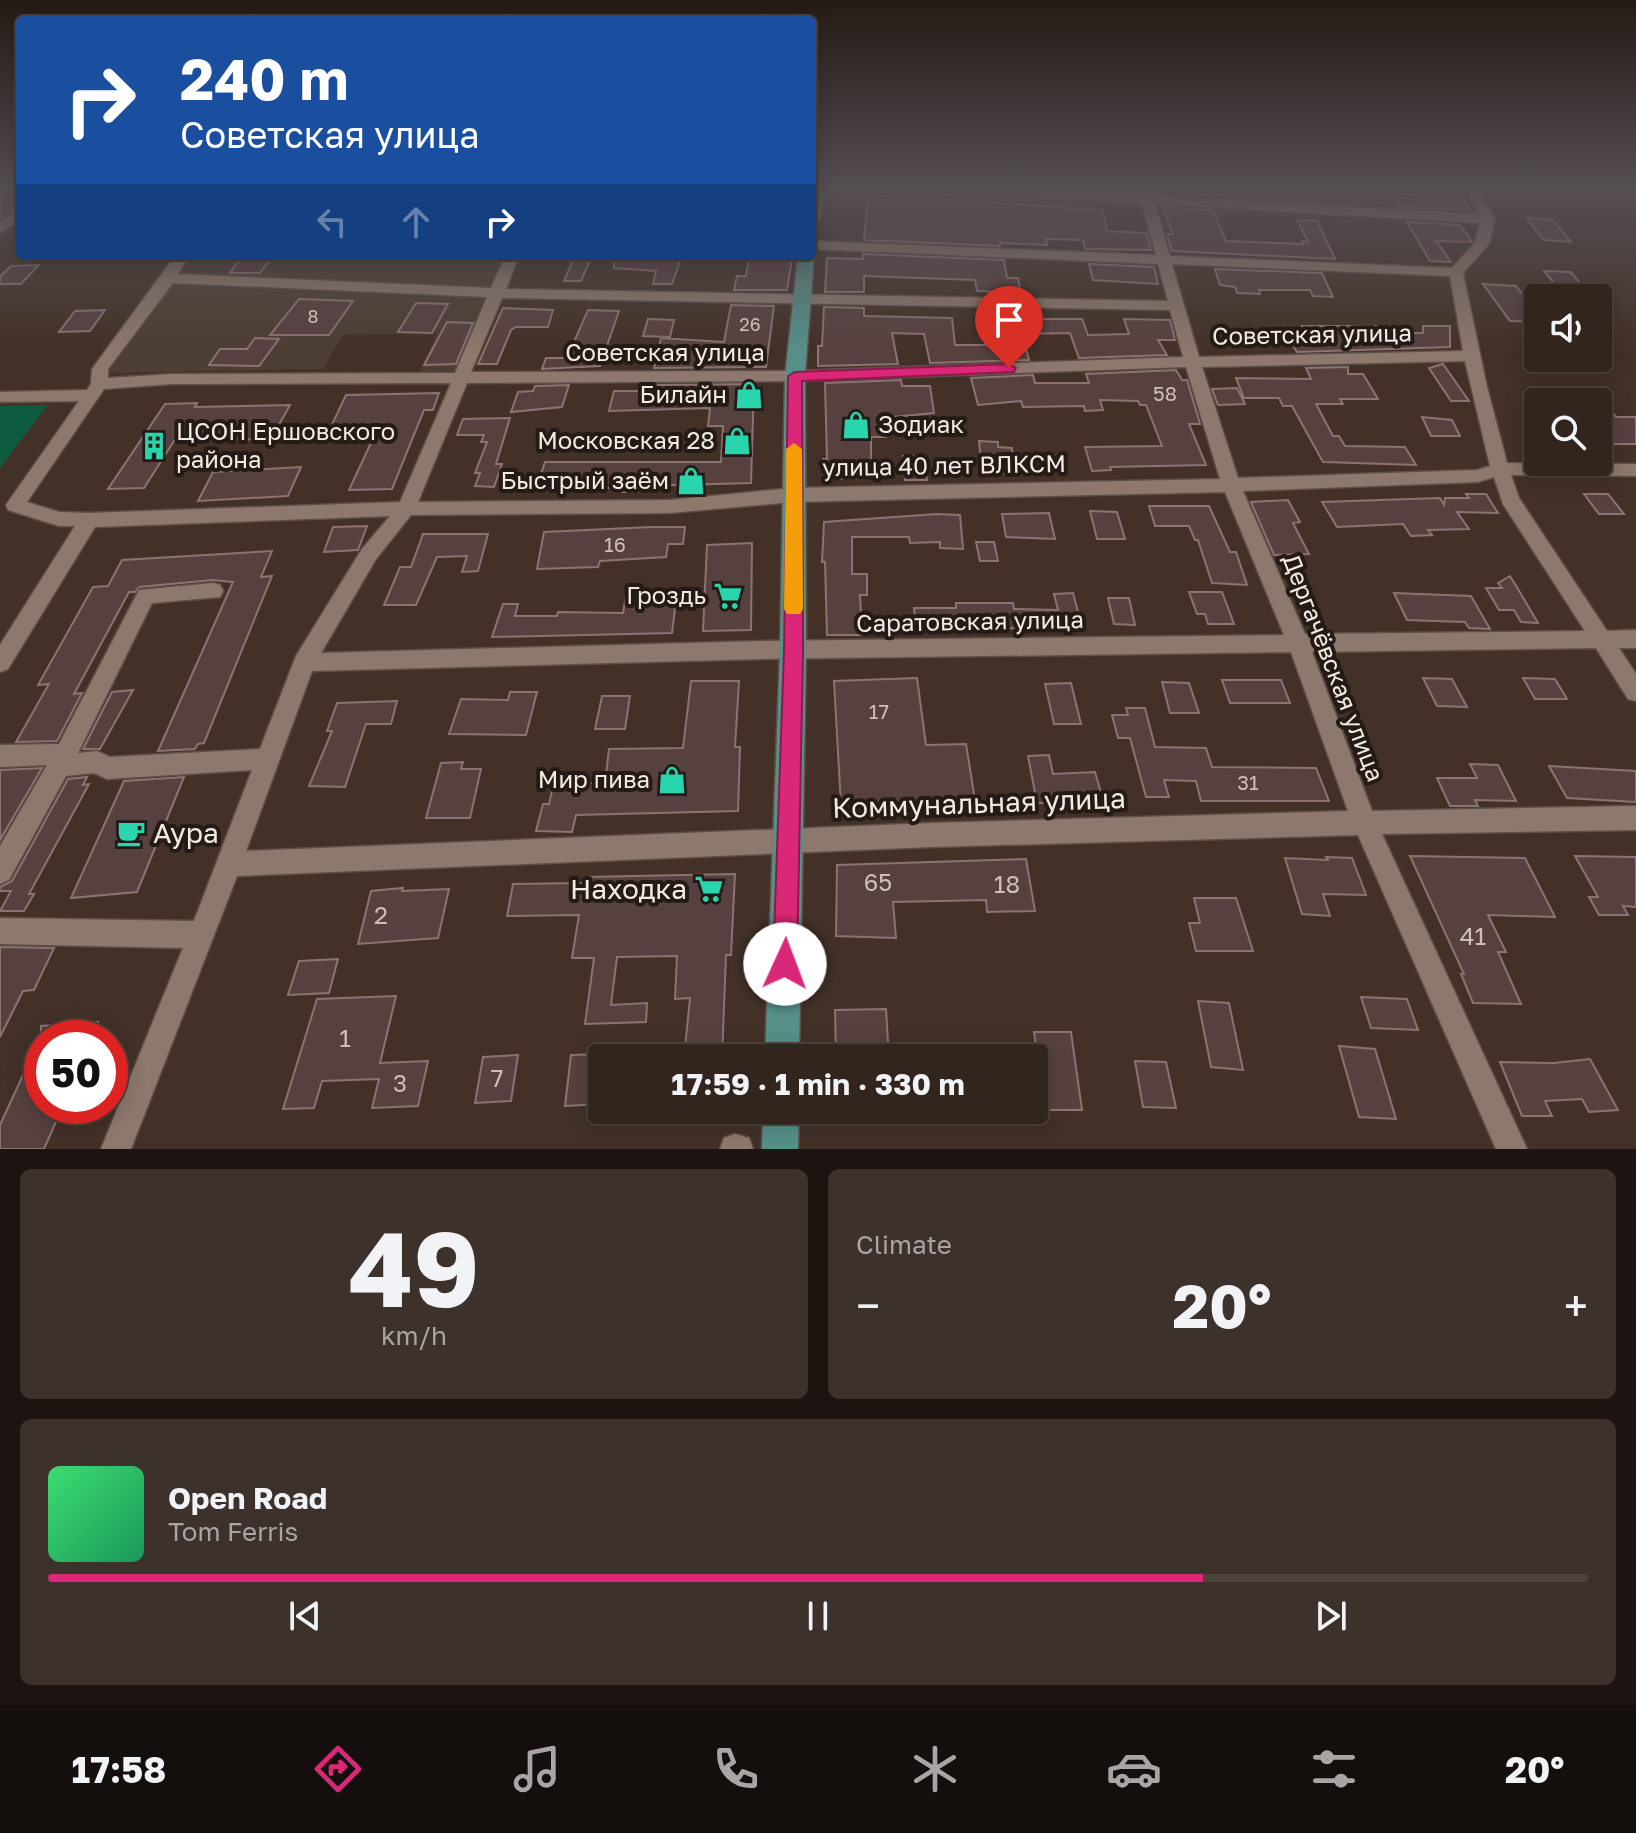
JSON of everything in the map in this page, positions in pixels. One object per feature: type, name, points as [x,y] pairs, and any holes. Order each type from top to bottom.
[{"type":"main road","points":[[782,1044],[793,651],[795,376],[805,260]]},
{"type":"main road","points":[[780,1149],[781,1124]]},
{"type":"street","points":[[816,245],[1456,272],[1481,245]]},
{"type":"street","name":"Дергачёвская улица","points":[[1159,245],[1231,485],[1298,643],[1364,821],[1512,1149]]},
{"type":"street","points":[[95,389],[100,369],[180,260]]},
{"type":"street","points":[[116,1149],[202,935],[304,662],[369,554],[406,509],[510,260]]},
{"type":"street","points":[[1456,272],[1471,356],[1510,499],[1636,692]]},
{"type":"street","points":[[169,278],[496,293],[1176,306]]},
{"type":"street","name":"Советская улица","points":[[0,397],[172,379],[795,376],[1471,356]]},
{"type":"street","name":"улица 40 лет ВЛКСМ","points":[[95,389],[15,505],[59,519],[89,520],[406,509],[600,507],[760,500],[793,495],[1231,485],[1478,476],[1500,469],[1636,470]]},
{"type":"street","points":[[0,663],[89,520]]},
{"type":"street","points":[[0,871],[63,760],[146,596],[213,591]]},
{"type":"street","name":"Саратовская улица","points":[[304,662],[793,651],[1636,639]]},
{"type":"street","points":[[0,756],[97,762],[107,768],[268,759]]},
{"type":"street","name":"Коммунальная улица","points":[[229,864],[789,839],[1364,821],[1636,818]]},
{"type":"street","points":[[0,931],[202,935]]},
{"type":"shaded area","points":[[188,260],[505,260],[459,372],[420,372],[437,333],[344,334],[323,369],[105,373]]},
{"type":"green space","points":[[48,405],[0,468],[0,406]]},
{"type":"building","points":[[1084,245],[1150,245],[1151,250],[1085,249]]},
{"type":"building","points":[[1170,245],[1328,245],[1335,259],[1172,251]]},
{"type":"building","points":[[1420,245],[1439,245],[1451,262],[1430,261]]},
{"type":"building","points":[[863,254],[1004,260],[1007,278],[1018,278],[1021,293],[977,291],[975,280],[864,276],[864,292],[825,292],[827,258],[863,259]]},
{"type":"building","points":[[240,260],[270,260],[260,273],[230,273]]},
{"type":"building","points":[[573,260],[590,260],[581,281],[564,281]]},
{"type":"building","points":[[614,260],[681,260],[672,284],[653,284],[656,271],[614,268]]},
{"type":"building","points":[[749,260],[792,260],[787,290],[734,290],[737,276],[746,276]]},
{"type":"building","points":[[1089,264],[1154,267],[1158,284],[1093,280]]},
{"type":"building","points":[[39,265],[21,284],[0,284],[0,277],[11,266]]},
{"type":"building","points":[[1215,269],[1322,273],[1333,297],[1313,296],[1310,290],[1237,293],[1235,287],[1220,285]]},
{"type":"building","points":[[1544,271],[1571,272],[1581,284],[1555,284]]},
{"type":"building","points":[[1483,284],[1516,286],[1524,296],[1524,322],[1510,321]]},
{"type":"building","points":[[299,299],[353,301],[329,335],[270,335]]},
{"type":"building","points":[[416,303],[448,304],[432,333],[398,332]]},
{"type":"building","points":[[731,305],[774,306],[766,367],[654,368],[661,338],[724,342]]},
{"type":"building","points":[[824,307],[864,308],[864,316],[952,318],[955,345],[1025,345],[1029,360],[930,363],[924,334],[892,333],[898,364],[818,366]]},
{"type":"building","points":[[503,308],[553,310],[548,327],[516,327],[511,330],[497,364],[478,364]]},
{"type":"building","points":[[105,310],[90,331],[59,332],[75,311]]},
{"type":"building","points":[[588,310],[619,311],[600,366],[542,369],[546,358],[567,358]]},
{"type":"building","points":[[648,319],[674,320],[670,337],[643,336]]},
{"type":"building","points":[[1011,319],[1082,319],[1088,335],[1129,334],[1124,319],[1170,320],[1175,340],[1158,340],[1167,355],[1079,358],[1070,333],[1011,334]]},
{"type":"building","points":[[447,322],[473,323],[456,364],[424,365]]},
{"type":"building","points":[[1302,326],[1395,326],[1400,333],[1423,333],[1423,326],[1450,326],[1450,347],[1297,352],[1288,338],[1309,338]]},
{"type":"building","points":[[255,338],[279,339],[259,366],[209,365],[220,349],[247,349]]},
{"type":"building","points":[[1443,364],[1469,401],[1451,401],[1429,368]]},
{"type":"building","points":[[1348,367],[1348,374],[1363,374],[1378,399],[1340,399],[1343,404],[1316,404],[1333,436],[1339,436],[1345,446],[1405,447],[1416,465],[1323,462],[1292,406],[1283,406],[1279,398],[1244,398],[1236,378],[1311,379],[1306,368]]},
{"type":"building","points":[[1176,370],[1182,380],[1187,380],[1200,424],[1189,424],[1206,465],[1110,467],[1111,470],[1092,471],[1085,447],[1162,446],[1146,405],[1140,405],[1138,401],[1100,400],[1103,410],[1085,411],[1084,406],[1023,407],[1021,401],[978,405],[971,378],[1033,375],[1035,383],[1089,383],[1086,374]]},
{"type":"building","points":[[901,380],[902,386],[930,386],[934,413],[884,418],[886,437],[871,437],[871,478],[824,479],[823,459],[827,459],[825,383]]},
{"type":"building","points":[[754,384],[751,483],[639,486],[638,492],[616,492],[617,488],[537,486],[545,462],[721,462],[723,426],[708,426],[710,408],[609,411],[614,391],[649,391],[651,385]]},
{"type":"building","points":[[569,385],[562,407],[511,412],[518,392],[533,391],[535,386]]},
{"type":"building","points":[[1237,388],[1245,404],[1218,405],[1212,389]]},
{"type":"building","points":[[439,393],[433,410],[424,410],[392,489],[349,490],[376,432],[328,433],[346,395]]},
{"type":"building","points":[[197,403],[195,407],[290,405],[271,439],[174,441],[144,488],[108,489],[165,404]]},
{"type":"building","points":[[1612,412],[1616,417],[1636,417],[1636,444],[1613,444]]},
{"type":"building","points":[[1422,417],[1452,420],[1460,436],[1431,436]]},
{"type":"building","points":[[510,418],[496,464],[502,464],[494,487],[475,486],[480,473],[475,473],[487,442],[481,442],[484,435],[457,435],[463,419]]},
{"type":"building","points":[[979,441],[998,442],[998,447],[1012,448],[1015,474],[982,473]]},
{"type":"building","points":[[903,456],[924,456],[927,480],[905,480]]},
{"type":"building","points":[[301,467],[288,496],[198,501],[213,472]]},
{"type":"building","points":[[1466,494],[1486,494],[1498,513],[1457,512],[1469,529],[1428,530],[1432,535],[1411,536],[1403,524],[1337,527],[1322,502],[1440,498],[1444,505],[1445,498],[1469,498]]},
{"type":"building","points":[[1584,494],[1608,494],[1624,514],[1599,514]]},
{"type":"building","points":[[1288,500],[1300,522],[1293,523],[1309,554],[1274,555],[1251,502]]},
{"type":"building","points":[[1149,506],[1209,506],[1230,552],[1236,552],[1247,585],[1212,583],[1198,540],[1195,540],[1189,526],[1155,526]]},
{"type":"building","points":[[1090,511],[1117,512],[1125,539],[1097,539]]},
{"type":"building","points":[[1049,513],[1055,539],[1006,537],[1002,514]]},
{"type":"building","points":[[960,515],[963,549],[940,548],[940,542],[910,543],[909,537],[852,537],[852,574],[867,574],[867,595],[860,595],[862,635],[827,635],[825,562],[822,562],[824,522]]},
{"type":"building","points":[[367,526],[358,550],[324,552],[333,527]]},
{"type":"building","points":[[685,527],[683,544],[668,544],[666,557],[600,561],[598,567],[537,569],[544,532]]},
{"type":"building","points":[[423,534],[488,534],[478,571],[462,572],[467,556],[437,557],[416,605],[384,605],[400,567],[411,567]]},
{"type":"building","points":[[976,542],[994,542],[998,561],[980,561]]},
{"type":"building","name":"Гроздь","points":[[752,543],[751,630],[703,631],[707,545]]},
{"type":"building","points":[[272,551],[261,577],[272,576],[204,743],[198,744],[195,749],[158,751],[233,582],[213,580],[139,587],[135,592],[129,592],[74,694],[82,693],[57,741],[16,742],[49,684],[38,685],[93,587],[108,586],[122,560]]},
{"type":"building","points":[[1510,576],[1538,623],[1521,622],[1514,610],[1499,610],[1486,588],[1502,588],[1498,583]]},
{"type":"building","points":[[627,589],[677,592],[672,633],[492,637],[503,604],[518,604],[515,616],[557,616],[558,612],[623,613]]},
{"type":"building","points":[[1189,592],[1222,592],[1234,624],[1208,624],[1205,614],[1197,614]]},
{"type":"building","points":[[1073,593],[1082,627],[916,630],[914,608],[956,608],[956,603],[1013,603],[1014,609],[1058,610],[1054,594]]},
{"type":"building","points":[[1394,593],[1471,596],[1490,629],[1469,628],[1465,622],[1407,620]]},
{"type":"building","points":[[1108,598],[1129,598],[1135,625],[1114,624]]},
{"type":"building","points":[[917,678],[926,745],[966,744],[975,800],[841,805],[834,681]]},
{"type":"building","points":[[1423,678],[1452,679],[1467,707],[1437,706]]},
{"type":"building","points":[[1523,678],[1555,679],[1567,699],[1535,699]]},
{"type":"building","points":[[1222,680],[1281,680],[1290,703],[1230,703]]},
{"type":"building","name":"Мир пива","points":[[691,681],[739,681],[735,747],[740,747],[738,811],[576,815],[572,832],[536,831],[543,804],[549,804],[554,782],[605,783],[609,749],[683,748]]},
{"type":"building","points":[[1162,682],[1189,683],[1199,713],[1170,713]]},
{"type":"building","points":[[1071,683],[1081,724],[1054,724],[1045,684]]},
{"type":"building","points":[[133,690],[100,749],[83,749],[112,692]]},
{"type":"building","points":[[510,692],[537,692],[526,735],[449,734],[461,699],[508,700]]},
{"type":"building","points":[[602,696],[630,696],[625,729],[595,729]]},
{"type":"building","points":[[397,701],[391,724],[366,724],[345,787],[309,786],[332,731],[327,731],[337,703]]},
{"type":"building","points":[[1126,708],[1145,708],[1155,747],[1206,748],[1212,767],[1316,768],[1329,801],[1201,801],[1196,781],[1164,780],[1169,797],[1146,797],[1130,738],[1118,738],[1112,715],[1128,715]]},
{"type":"building","points":[[1049,755],[1053,774],[1095,772],[1104,803],[1037,803],[1028,756]]},
{"type":"building","points":[[463,762],[461,769],[481,769],[470,818],[426,818],[441,763]]},
{"type":"building","points":[[1470,764],[1498,765],[1516,801],[1475,800],[1478,806],[1450,806],[1437,778],[1477,778]]},
{"type":"building","points":[[1549,766],[1636,771],[1636,802],[1567,798]]},
{"type":"building","points":[[42,768],[0,840],[0,770]]},
{"type":"building","points":[[87,777],[83,785],[89,784],[29,894],[34,894],[24,911],[0,911],[11,891],[0,891],[0,887],[12,881],[68,779]]},
{"type":"building","name":"Аура","points":[[184,777],[137,892],[71,898],[124,781]]},
{"type":"building","points":[[1410,856],[1525,858],[1555,917],[1488,915],[1506,952],[1498,952],[1521,1004],[1473,1003],[1461,974],[1464,974]]},
{"type":"building","points":[[1575,856],[1636,857],[1636,907],[1623,906],[1628,915],[1599,915],[1589,897],[1598,897]]},
{"type":"building","points":[[1326,857],[1352,858],[1366,895],[1323,894],[1330,916],[1302,914],[1285,858],[1328,860]]},
{"type":"building","points":[[1026,859],[1035,911],[987,912],[986,900],[893,902],[896,938],[836,936],[837,865]]},
{"type":"building","points":[[735,874],[731,955],[726,955],[723,1044],[685,1044],[690,998],[675,999],[677,956],[617,957],[611,1005],[647,1003],[646,1022],[585,1024],[594,958],[572,958],[579,915],[507,916],[513,884],[584,883],[584,877]]},
{"type":"building","points":[[403,888],[402,891],[449,889],[438,938],[358,944],[371,891]]},
{"type":"building","points":[[1194,898],[1236,898],[1253,951],[1196,951],[1189,923],[1200,923]]},
{"type":"building","points":[[0,947],[54,948],[34,990],[23,991],[0,1037]]},
{"type":"building","points":[[338,959],[329,993],[288,995],[299,961]]},
{"type":"building","points":[[396,996],[380,1063],[428,1061],[418,1106],[372,1108],[379,1079],[322,1081],[314,1108],[283,1109],[317,999]]},
{"type":"building","points":[[1361,997],[1407,999],[1418,1030],[1371,1028]]},
{"type":"building","points":[[1198,1001],[1229,1003],[1243,1070],[1211,1067]]},
{"type":"building","points":[[886,1009],[888,1044],[836,1044],[835,1010]]},
{"type":"building","points":[[1034,1032],[1071,1032],[1082,1110],[1048,1110],[1048,1044],[1036,1044]]},
{"type":"building","points":[[1339,1046],[1375,1049],[1396,1119],[1359,1117]]},
{"type":"building","points":[[588,1054],[588,1105],[565,1106],[571,1055]]},
{"type":"building","points":[[518,1055],[511,1101],[475,1103],[483,1057]]},
{"type":"building","points":[[1590,1059],[1618,1110],[1589,1112],[1582,1099],[1545,1101],[1552,1116],[1522,1116],[1500,1062],[1554,1063]]},
{"type":"building","points":[[1135,1061],[1166,1062],[1176,1108],[1143,1107]]},
{"type":"building","points":[[24,1073],[24,1124],[55,1124],[44,1149],[0,1149],[0,1125]]},
{"type":"slow traffic","points":[[793,609],[794,449]]},
{"type":"place","name":"Билайн","points":[[749,395]]},
{"type":"place","name":"Зодиак","points":[[856,425]]},
{"type":"place","name":"Московская 28","points":[[737,441]]},
{"type":"place","name":"ЦСОН Ершовского района","points":[[154,446]]},
{"type":"place","name":"Быстрый заём","points":[[691,481]]},
{"type":"place","name":"Гроздь","points":[[728,596]]},
{"type":"place","name":"Мир пива","points":[[672,780]]},
{"type":"place","name":"Аура","points":[[131,833]]},
{"type":"place","name":"Находка","points":[[709,889]]},
{"type":"route","points":[[785,964],[793,651],[795,376],[1009,368]]}]
